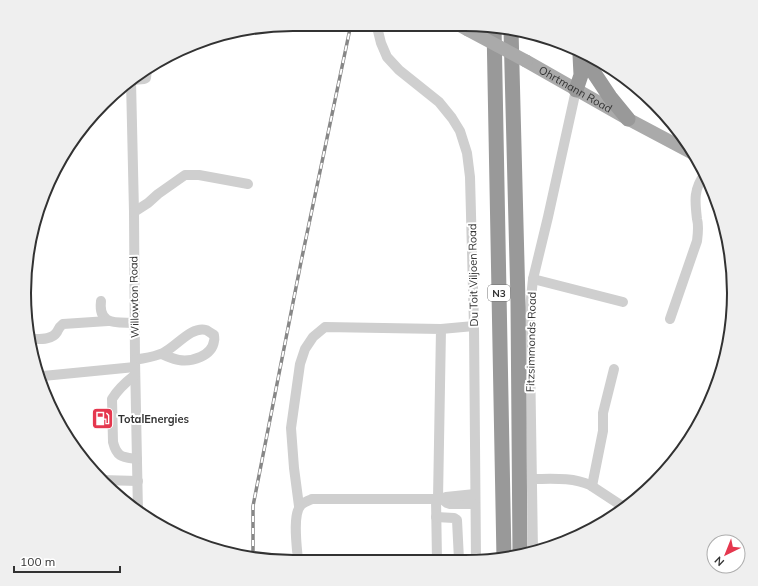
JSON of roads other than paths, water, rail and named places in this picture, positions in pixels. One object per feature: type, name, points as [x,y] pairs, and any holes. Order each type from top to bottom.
[{"type":"highway","name":"N3","points":[[494,33],[504,552]]},
{"type":"highway","name":"N3","points":[[511,35],[518,302],[520,549]]},
{"type":"highway","points":[[576,90],[581,74],[579,57]]},
{"type":"highway","points":[[584,60],[610,97],[628,119]]},
{"type":"main road","name":"Ohrtmann Road","points":[[471,31],[684,149]]},
{"type":"street","name":"Du Toit Viljoen Road","points":[[378,31],[380,43],[388,57],[399,70],[439,102],[452,118],[460,131],[467,153],[470,178],[474,326],[476,554]]},
{"type":"street","name":"Willowton Road","points":[[132,87],[134,322],[138,504]]},
{"type":"street","name":"Fitzsimmonds Road","points":[[534,546],[530,308],[533,279],[576,90]]},
{"type":"street","points":[[134,212],[185,175],[199,175],[248,184]]},
{"type":"street","points":[[670,319],[697,241],[698,219],[695,203],[696,192],[701,180]]},
{"type":"street","points":[[533,279],[623,302]]},
{"type":"street","points":[[101,301],[101,312],[104,318],[108,321]]},
{"type":"street","points":[[35,339],[51,338],[63,324],[108,321],[134,322]]},
{"type":"street","points":[[298,555],[296,526],[300,506],[294,468],[291,428],[300,364],[305,349],[313,337],[325,328],[441,329],[474,326]]},
{"type":"street","points":[[437,555],[436,517],[439,499],[441,329]]},
{"type":"street","points":[[45,376],[135,367],[169,350],[190,333],[198,330],[206,330],[214,335],[212,347],[207,353],[196,360],[178,360],[162,354]]},
{"type":"street","points":[[135,367],[112,399],[114,442],[117,453],[137,459]]},
{"type":"street","points":[[592,486],[603,431],[603,413],[614,368]]},
{"type":"street","points":[[532,479],[575,480],[584,482],[619,505]]},
{"type":"street","points":[[110,480],[138,481]]},
{"type":"street","points":[[300,506],[306,501],[312,500],[475,499]]},
{"type":"street","points":[[436,517],[454,518],[457,520],[459,555]]},
{"type":"railway","points":[[253,552],[253,506],[301,262],[350,31]]},
{"type":"place","name":"TotalEnergies","points":[[103,419]]}]
